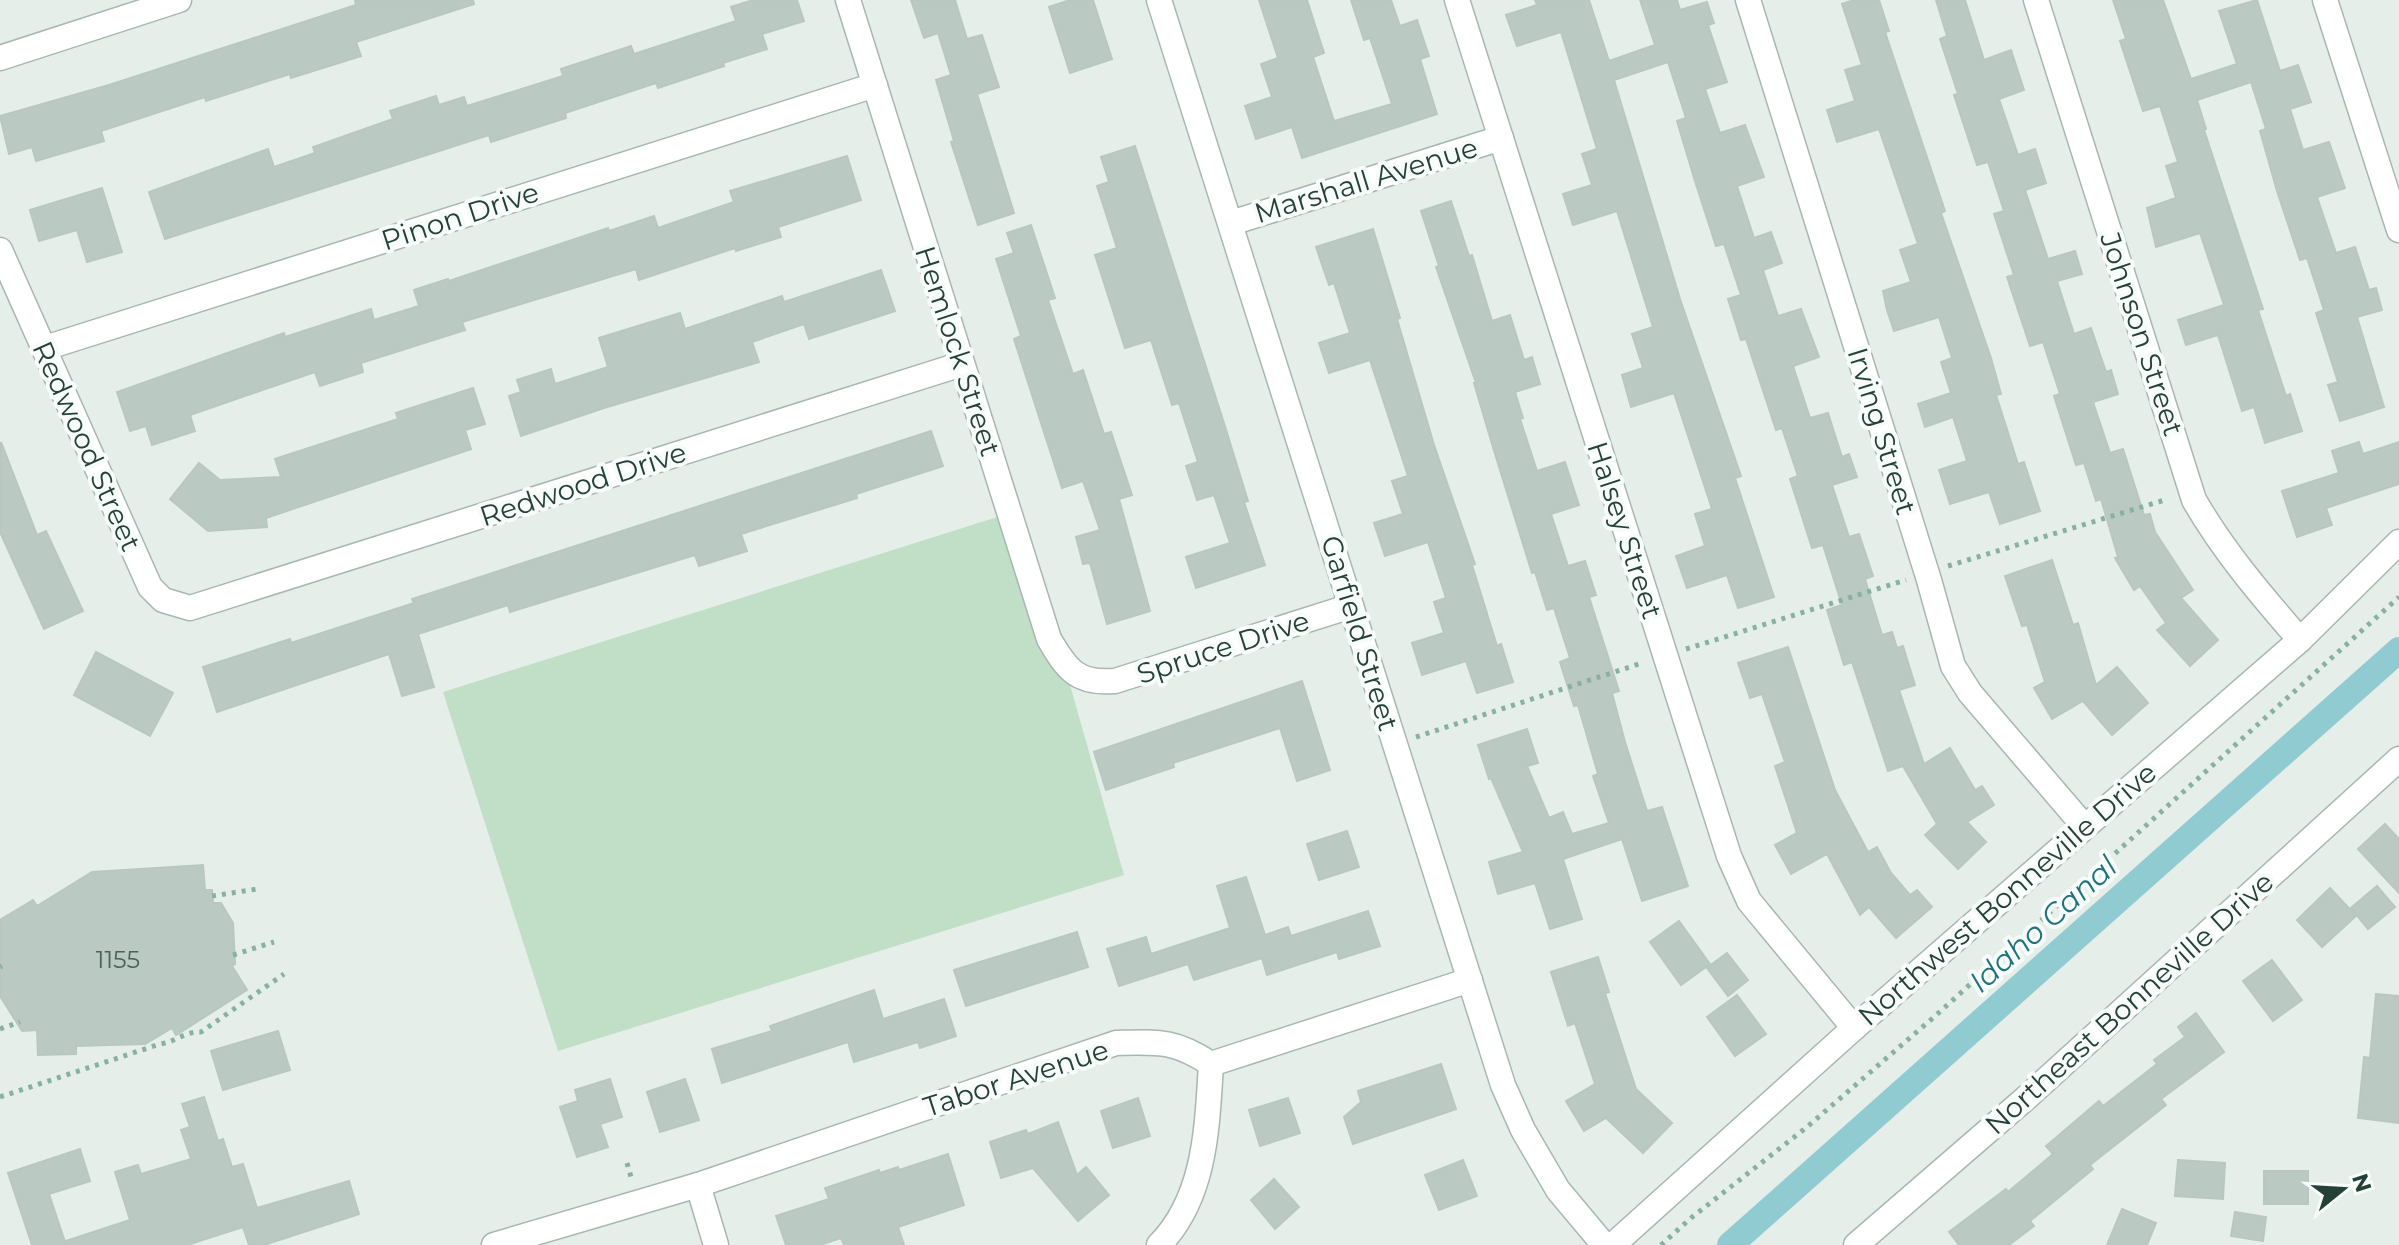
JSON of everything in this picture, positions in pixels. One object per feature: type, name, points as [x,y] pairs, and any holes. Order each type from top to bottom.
[{"type":"street","points":[[0,58],[179,0]]},
{"type":"street","name":"Hemlock Street","points":[[848,0],[1049,639],[1064,664],[1077,676],[1094,683]]},
{"type":"street","name":"Garfield Street","points":[[1159,0],[1503,1085],[1523,1130],[1558,1190],[1604,1245]]},
{"type":"street","name":"Halsey Street","points":[[1457,0],[1729,856],[1749,901],[1854,1028]]},
{"type":"street","name":"Irving Street","points":[[1748,0],[1953,666],[1970,693],[2084,826]]},
{"type":"street","name":"Johnson Street","points":[[2036,0],[2194,500],[2241,573],[2300,640]]},
{"type":"street","points":[[2325,0],[2399,230]]},
{"type":"street","name":"Pinon Drive","points":[[45,348],[875,85]]},
{"type":"street","name":"Marshall Avenue","points":[[1231,223],[1501,138]]},
{"type":"street","name":"Redwood Street","points":[[0,250],[150,587],[163,600],[179,606],[190,608],[203,605]]},
{"type":"street","name":"Redwood Drive","points":[[203,605],[962,364]]},
{"type":"street","name":"Northwest Bonneville Drive","points":[[1613,1245],[1854,1028],[2300,640],[2399,542]]},
{"type":"street","name":"Spruce Drive","points":[[1094,683],[1115,681],[1351,606]]},
{"type":"street","name":"Northeast Bonneville Drive","points":[[1856,1245],[2026,1098],[2399,759]]},
{"type":"street","points":[[1159,1245],[1171,1233],[1190,1201],[1205,1146],[1211,1064],[1470,980]]},
{"type":"street","name":"Tabor Avenue","points":[[494,1245],[698,1185],[1116,1043],[1164,1042],[1190,1050],[1211,1064]]},
{"type":"street","points":[[698,1185],[716,1245]]},
{"type":"path","points":[[1947,567],[2173,498]]},
{"type":"path","points":[[1681,650],[1914,577]]},
{"type":"path","points":[[1661,1244],[1807,1127],[1911,1037],[2399,597]]},
{"type":"path","points":[[1416,737],[1651,660]]},
{"type":"path","points":[[212,896],[257,889]]},
{"type":"path","points":[[233,955],[274,942]]},
{"type":"path","points":[[0,1097],[160,1044],[172,1043],[189,1031],[201,1032],[284,974]]},
{"type":"path","points":[[0,1029],[20,1022]]},
{"type":"path","points":[[627,1163],[631,1177]]},
{"type":"green space","points":[[1010,513],[1064,664],[1124,875],[558,1051],[443,692]]},
{"type":"building","points":[[355,0],[473,0],[474,4],[356,42],[361,56],[291,78],[290,74],[206,101],[205,97],[101,131],[104,141],[36,161],[32,147],[9,154],[0,116],[109,85],[356,5]]},
{"type":"building","points":[[753,0],[797,0],[804,21],[762,34],[767,49],[723,63],[724,66],[658,88],[656,83],[565,113],[566,118],[491,142],[489,135],[165,239],[149,192],[268,149],[274,167],[315,153],[313,147],[393,119],[390,111],[436,96],[439,105],[464,97],[467,106],[563,76],[561,69],[631,46],[634,54],[736,21],[731,7]]},
{"type":"building","points":[[911,0],[955,0],[967,39],[982,35],[999,87],[977,94],[1014,213],[978,225],[951,142],[954,141],[936,80],[951,75],[938,33],[924,38]]},
{"type":"building","points":[[1070,0],[1093,0],[1112,59],[1070,73],[1049,7]]},
{"type":"building","points":[[1259,0],[1307,0],[1324,53],[1313,57],[1334,121],[1392,104],[1370,38],[1364,40],[1351,0],[1391,0],[1400,26],[1417,20],[1429,56],[1420,59],[1437,114],[1302,158],[1292,127],[1256,139],[1245,106],[1272,97],[1261,64],[1278,58]]},
{"type":"building","points":[[1535,0],[1589,0],[1609,61],[1655,45],[1640,0],[1677,0],[1680,10],[1707,2],[1714,23],[1708,25],[1727,82],[1705,89],[1720,133],[1745,125],[1764,177],[1737,186],[1754,238],[1771,232],[1782,263],[1763,270],[1778,316],[1801,309],[1819,357],[1793,366],[1810,418],[1828,413],[1842,457],[1849,454],[1857,477],[1832,485],[1849,537],[1859,534],[1873,576],[1865,579],[1882,635],[1892,632],[1897,648],[1903,646],[1915,685],[1899,690],[1924,764],[1950,748],[1975,790],[1982,786],[1994,805],[1967,822],[1986,842],[1958,869],[1925,835],[1937,824],[1903,766],[1888,771],[1852,662],[1844,665],[1827,610],[1842,605],[1823,545],[1812,548],[1790,479],[1798,476],[1782,428],[1776,430],[1746,339],[1741,340],[1728,299],[1741,295],[1724,244],[1716,246],[1694,178],[1677,121],[1686,118],[1668,62],[1614,80],[1680,299],[1741,476],[1735,478],[1774,597],[1738,608],[1727,575],[1687,588],[1676,556],[1705,546],[1695,514],[1712,509],[1674,393],[1631,407],[1622,375],[1643,368],[1632,334],[1653,327],[1617,211],[1573,225],[1563,194],[1592,185],[1582,154],[1597,149],[1561,32],[1517,46],[1506,15],[1537,5]]},
{"type":"building","points":[[1854,0],[1879,0],[1889,31],[1885,32],[1945,211],[1941,213],[1991,358],[2001,394],[1996,395],[2018,464],[2024,462],[2040,511],[2000,524],[1989,492],[1950,504],[1939,470],[1967,461],[1953,417],[1925,427],[1918,404],[1951,393],[1941,362],[1952,358],[1939,317],[1894,331],[1887,310],[1883,291],[1911,282],[1900,250],[1918,244],[1879,129],[1837,142],[1827,110],[1855,101],[1845,70],[1862,65],[1842,4]]},
{"type":"building","points":[[1936,0],[1965,0],[1984,60],[2011,50],[2024,90],[1999,99],[2018,155],[2035,149],[2046,183],[2025,190],[2048,259],[2075,251],[2082,274],[2057,281],[2074,334],[2091,328],[2106,372],[2111,370],[2118,394],[2093,402],[2110,453],[2123,449],[2144,515],[2150,514],[2155,532],[2193,590],[2181,598],[2218,640],[2190,666],[2157,630],[2166,623],[2140,586],[2134,590],[2115,558],[2118,557],[2101,499],[2096,501],[2084,463],[2076,465],[2054,396],[2060,394],[2043,342],[2030,346],[2007,277],[2014,275],[1994,214],[2004,211],[1988,162],[1977,165],[1954,95],[1958,94],[1940,39],[1947,36]]},
{"type":"building","points":[[2113,0],[2163,0],[2191,79],[2237,64],[2219,11],[2257,0],[2280,71],[2298,65],[2311,102],[2290,109],[2303,150],[2329,142],[2345,188],[2317,197],[2336,253],[2355,247],[2369,290],[2376,288],[2382,310],[2357,317],[2384,407],[2340,421],[2328,385],[2338,382],[2316,313],[2324,310],[2307,258],[2300,260],[2277,191],[2260,131],[2266,129],[2251,82],[2197,100],[2263,309],[2258,310],[2286,396],[2290,394],[2302,431],[2265,443],[2254,407],[2242,411],[2218,335],[2186,345],[2178,320],[2224,305],[2200,233],[2156,247],[2147,208],[2176,198],[2166,166],[2178,162],[2160,106],[2143,111],[2120,41],[2126,39]]},
{"type":"building","points":[[1135,146],[1223,420],[1248,501],[1244,502],[1265,565],[1196,588],[1186,557],[1230,543],[1214,495],[1197,500],[1186,466],[1198,462],[1179,403],[1172,405],[1151,340],[1125,348],[1095,255],[1117,248],[1097,186],[1109,182],[1101,157]]},
{"type":"building","points":[[847,156],[861,200],[778,227],[781,237],[736,251],[735,248],[639,280],[636,269],[462,322],[465,330],[361,363],[363,372],[320,386],[315,372],[190,415],[195,431],[152,445],[146,426],[130,431],[117,392],[284,333],[285,337],[371,309],[374,320],[419,306],[414,290],[654,216],[658,228],[734,202],[730,191]]},
{"type":"building","points":[[102,188],[122,252],[87,262],[77,230],[39,241],[30,210]]},
{"type":"building","points":[[1451,201],[1469,256],[1472,255],[1492,321],[1510,315],[1524,360],[1532,357],[1540,384],[1515,392],[1523,418],[1520,419],[1537,471],[1565,462],[1579,505],[1551,514],[1568,566],[1585,561],[1596,595],[1589,597],[1619,691],[1612,693],[1625,742],[1647,811],[1662,807],[1688,886],[1642,901],[1622,839],[1563,859],[1582,919],[1550,929],[1535,883],[1498,894],[1489,862],[1523,852],[1489,779],[1478,745],[1527,729],[1538,763],[1527,766],[1549,818],[1563,812],[1572,834],[1609,823],[1593,776],[1598,774],[1578,705],[1574,706],[1560,662],[1570,658],[1554,608],[1547,610],[1535,572],[1532,573],[1421,211]]},
{"type":"building","points":[[1031,225],[1055,298],[1048,300],[1073,374],[1083,370],[1104,434],[1111,432],[1132,495],[1119,499],[1150,611],[1107,624],[1090,563],[1083,564],[1076,537],[1100,530],[1083,481],[1062,488],[1014,339],[1021,336],[996,259],[1014,253],[1007,233]]},
{"type":"building","points":[[1373,229],[1434,445],[1475,564],[1472,565],[1497,646],[1501,644],[1513,682],[1477,693],[1466,661],[1422,675],[1412,643],[1444,633],[1434,602],[1446,598],[1428,542],[1385,556],[1374,523],[1403,514],[1392,481],[1408,476],[1370,360],[1329,373],[1319,343],[1350,333],[1334,283],[1329,285],[1316,247]]},
{"type":"building","points":[[881,270],[895,311],[809,339],[804,324],[752,342],[759,362],[521,436],[509,396],[521,392],[517,380],[551,369],[555,384],[608,367],[599,338],[680,313],[685,329],[782,296],[784,302]]},
{"type":"building","points":[[473,388],[485,424],[465,430],[471,449],[266,518],[267,527],[208,531],[170,499],[199,463],[220,480],[281,477],[275,459],[398,419],[396,413]]},
{"type":"building","points":[[931,431],[943,466],[856,494],[857,498],[741,534],[747,551],[699,566],[695,555],[510,612],[508,605],[418,634],[434,687],[402,696],[389,654],[217,712],[203,667],[290,639],[291,643],[414,603],[412,599]]},
{"type":"building","points":[[1,442],[37,535],[46,531],[83,611],[44,629],[0,532]]},
{"type":"building","points":[[2359,442],[2363,454],[2399,442],[2399,484],[2326,508],[2332,525],[2297,537],[2282,491],[2339,473],[2332,451]]},
{"type":"building","points":[[2052,560],[2073,625],[2078,623],[2096,685],[2117,667],[2148,703],[2112,735],[2083,701],[2052,719],[2034,688],[2045,682],[2027,625],[2022,626],[2005,576]]},
{"type":"building","points":[[1788,647],[1835,790],[1868,852],[1877,847],[1891,873],[1910,895],[1917,890],[1932,907],[1896,938],[1869,907],[1860,915],[1827,854],[1791,874],[1775,845],[1797,833],[1775,766],[1785,762],[1762,694],[1750,698],[1738,663]]},
{"type":"building","points":[[96,652],[173,693],[150,736],[74,695]]},
{"type":"building","points":[[1302,681],[1330,770],[1297,781],[1280,728],[1173,763],[1174,767],[1106,790],[1094,752]]},
{"type":"building","points":[[2385,824],[2399,839],[2399,893],[2358,849]]},
{"type":"building","points":[[1347,831],[1359,867],[1319,880],[1307,844]]},
{"type":"building","points":[[203,865],[205,890],[212,890],[213,903],[221,903],[233,923],[235,964],[232,966],[247,990],[176,1035],[172,1028],[145,1044],[76,1046],[76,1054],[38,1055],[37,1030],[22,1031],[0,996],[0,920],[33,900],[37,906],[92,872]]},
{"type":"building","points":[[1246,877],[1265,935],[1288,927],[1291,936],[1368,911],[1380,946],[1339,959],[1337,952],[1267,975],[1262,958],[1194,980],[1188,964],[1119,986],[1107,949],[1146,937],[1151,954],[1230,928],[1217,886]]},
{"type":"building","points":[[2377,886],[2395,907],[2368,929],[2351,908]]},
{"type":"building","points":[[2330,888],[2356,916],[2322,947],[2297,920]]},
{"type":"building","points":[[1679,921],[1710,964],[1681,985],[1650,942]]},
{"type":"building","points":[[1077,932],[1088,967],[966,1006],[954,970]]},
{"type":"building","points":[[1727,953],[1748,980],[1728,996],[1707,968]]},
{"type":"building","points":[[1598,957],[1609,992],[1605,993],[1636,1089],[1672,1123],[1643,1153],[1606,1118],[1584,1131],[1566,1101],[1595,1084],[1575,1023],[1568,1026],[1551,972]]},
{"type":"building","points":[[2272,960],[2302,1000],[2273,1021],[2243,981]]},
{"type":"building","points":[[874,990],[883,1019],[944,999],[956,1036],[920,1048],[918,1042],[854,1062],[848,1042],[722,1083],[712,1049],[772,1031],[770,1026]]},
{"type":"building","points":[[2376,994],[2399,996],[2399,1123],[2358,1118],[2364,1057],[2370,1058]]},
{"type":"building","points":[[1737,995],[1766,1034],[1735,1056],[1707,1017]]},
{"type":"building","points":[[2196,1013],[2224,1052],[2161,1099],[2166,1105],[2090,1165],[2093,1169],[2030,1221],[2034,1226],[2009,1245],[1959,1245],[1949,1232],[2006,1189],[2008,1192],[2053,1154],[2046,1146],[2099,1101],[2103,1106],[2157,1064],[2154,1060],[2185,1037],[2178,1027]]},
{"type":"building","points":[[278,1031],[290,1070],[223,1090],[211,1051]]},
{"type":"building","points":[[1441,1064],[1456,1109],[1353,1144],[1344,1117],[1361,1102],[1358,1091]]},
{"type":"building","points":[[610,1079],[622,1117],[600,1124],[608,1147],[577,1157],[560,1107],[578,1101],[575,1090]]},
{"type":"building","points":[[685,1079],[699,1120],[660,1132],[647,1092]]},
{"type":"building","points":[[204,1097],[218,1141],[223,1139],[232,1167],[243,1164],[257,1208],[349,1181],[359,1214],[264,1245],[249,1245],[243,1227],[187,1245],[67,1245],[66,1241],[130,1220],[115,1172],[138,1165],[141,1174],[191,1159],[181,1130],[190,1127],[182,1104]]},
{"type":"building","points":[[1138,1098],[1150,1136],[1113,1148],[1101,1111]]},
{"type":"building","points":[[1288,1098],[1300,1133],[1260,1146],[1249,1110]]},
{"type":"building","points":[[1058,1122],[1077,1175],[1086,1167],[1109,1195],[1078,1221],[1033,1168],[1001,1178],[990,1142],[1026,1130],[1028,1134]]},
{"type":"building","points":[[80,1149],[90,1181],[49,1194],[66,1245],[32,1245],[8,1173]]},
{"type":"building","points":[[948,1154],[964,1205],[898,1227],[904,1245],[844,1245],[841,1238],[820,1245],[786,1245],[776,1216],[829,1199],[825,1188],[879,1170],[880,1173],[898,1167],[899,1170]]},
{"type":"building","points":[[1463,1160],[1477,1196],[1439,1210],[1425,1175]]},
{"type":"building","points":[[2178,1160],[2225,1163],[2223,1199],[2175,1196]]},
{"type":"building","points":[[2264,1171],[2308,1171],[2308,1204],[2264,1204]]},
{"type":"building","points":[[1274,1179],[1299,1207],[1275,1229],[1251,1200]]},
{"type":"building","points":[[2122,1209],[2156,1223],[2147,1245],[2107,1245]]},
{"type":"building","points":[[2235,1212],[2266,1217],[2263,1241],[2231,1236]]},
{"type":"waterway","name":"Idaho Canal","points":[[1730,1245],[2399,650]]}]
